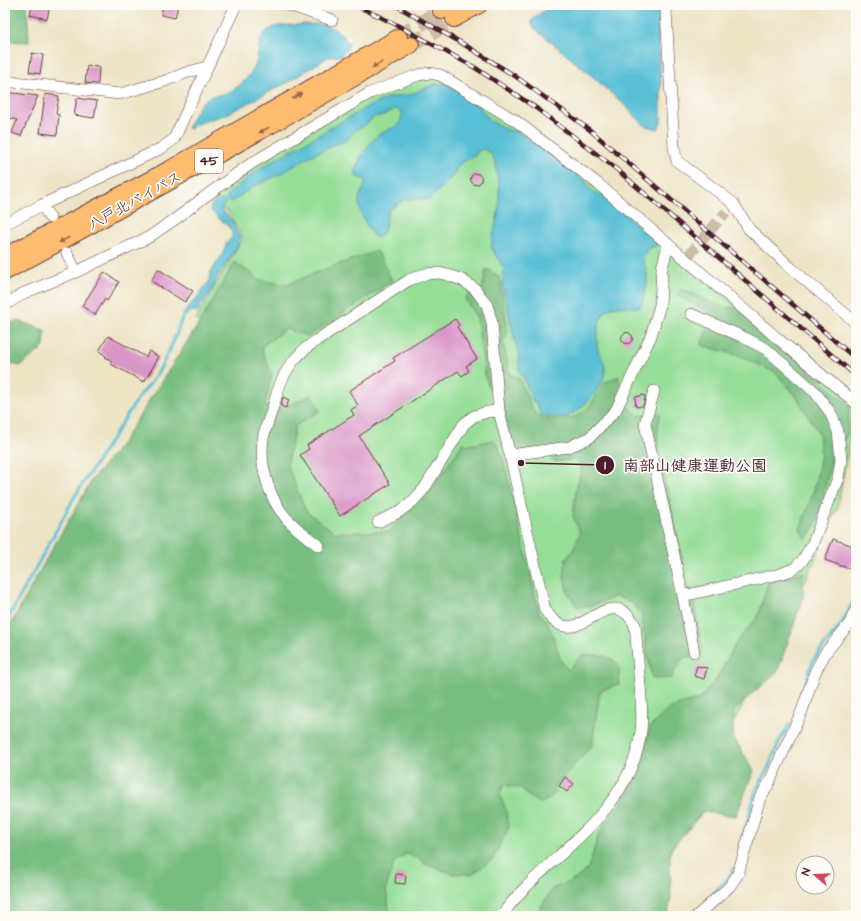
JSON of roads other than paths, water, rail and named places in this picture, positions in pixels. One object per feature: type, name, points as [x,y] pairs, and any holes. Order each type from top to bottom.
[{"type":"highway","points":[[449,12],[479,5]]},
{"type":"highway","name":"八戸北バイパス","points":[[5,256],[170,169],[405,41],[290,116],[154,192],[5,272]]},
{"type":"street","points":[[5,224],[162,148],[174,139],[236,5]]},
{"type":"street","points":[[289,5],[332,20]]},
{"type":"street","points":[[668,5],[666,12],[674,148],[677,161],[729,207],[749,229],[791,268],[856,323]]},
{"type":"street","points":[[5,81],[120,94],[165,81],[207,66]]},
{"type":"street","points":[[5,306],[24,293],[76,272],[149,237],[252,163],[370,93],[418,75],[430,73],[440,74],[516,121],[597,183],[668,245],[687,257],[777,338],[856,403]]},
{"type":"street","points":[[42,205],[50,218]]},
{"type":"street","points":[[510,455],[568,446],[582,441],[589,438],[616,410],[651,336],[660,305],[662,268],[668,245]]},
{"type":"street","points":[[67,254],[76,272]]},
{"type":"street","points":[[319,546],[300,532],[286,517],[275,500],[267,482],[262,452],[263,438],[280,384],[286,371],[296,357],[315,342],[409,280],[425,274],[439,273],[462,280],[475,289],[487,305],[492,323],[499,411],[545,610],[553,621],[564,627],[577,625],[605,610],[618,609],[630,616],[635,625],[642,713],[641,731],[637,750],[630,770],[611,804],[594,823],[525,887],[501,916]]},
{"type":"street","points":[[684,596],[780,574],[794,568],[802,561],[812,545],[838,478],[841,460],[838,431],[830,412],[815,392],[766,349],[691,314]]},
{"type":"street","points":[[654,391],[645,424],[684,596],[694,652]]},
{"type":"street","points":[[378,522],[399,512],[412,502],[424,489],[464,424],[474,416],[487,412],[499,411]]},
{"type":"street","points":[[697,916],[730,886],[738,874],[760,798],[768,785],[802,711],[815,672],[826,652],[850,623],[856,609]]},
{"type":"water","points":[[551,5],[658,5],[661,122],[658,129],[645,126],[593,77],[534,28],[531,21]]},
{"type":"water","points":[[305,24],[324,25],[336,30],[349,43],[346,51],[341,56],[328,57],[290,81],[229,113],[194,125],[191,129],[187,128],[199,106],[206,99],[231,91],[247,78],[253,70],[257,60],[261,39],[267,31],[271,28],[280,26]]},
{"type":"water","points":[[445,83],[479,106],[489,120],[508,130],[517,131],[586,182],[588,187],[625,215],[658,244],[654,247],[648,248],[643,260],[647,270],[647,283],[640,307],[615,306],[607,310],[601,318],[597,334],[597,345],[605,365],[605,374],[594,395],[576,412],[570,415],[559,417],[540,415],[538,406],[533,401],[519,370],[519,353],[502,283],[504,269],[491,247],[499,208],[499,187],[495,161],[490,152],[482,149],[477,152],[475,156],[461,163],[453,176],[430,199],[405,199],[393,207],[388,212],[384,232],[378,237],[374,236],[371,232],[360,211],[359,200],[366,180],[357,177],[355,171],[362,156],[373,140],[381,133],[399,124],[401,121],[402,111],[395,109],[381,116],[375,116],[365,125],[353,132],[348,139],[310,156],[281,174],[254,186],[233,201],[228,201],[227,199],[228,194],[260,168],[369,106],[385,99],[409,95],[434,84]]},
{"type":"water","points":[[220,199],[226,203],[223,205],[222,210],[232,221],[240,238],[238,245],[217,278],[214,286],[200,306],[199,311],[192,311],[185,316],[183,314],[208,283],[211,272],[222,255],[226,244],[232,237],[230,228],[210,209],[211,205]]},
{"type":"waterway","points":[[222,203],[227,199]]},
{"type":"waterway","points":[[5,624],[75,496],[140,395],[161,367],[186,313]]},
{"type":"waterway","points":[[801,697],[814,659],[841,625],[852,604],[856,592]]},
{"type":"waterway","points":[[740,848],[756,790],[767,771],[780,740],[790,724]]},
{"type":"waterway","points":[[711,896],[729,877],[735,867]]},
{"type":"waterway","points":[[689,916],[697,909]]},
{"type":"tunnel","points":[[399,37],[441,11]]},
{"type":"tunnel","points":[[411,45],[454,19]]},
{"type":"tunnel","points":[[689,255],[726,212]]},
{"type":"railway","points":[[355,5],[395,24],[474,67],[536,108],[615,168],[856,376]]},
{"type":"railway","points":[[395,5],[460,42],[515,76],[590,130],[856,359]]},
{"type":"place","name":"南部山健康運動公園","points":[[521,463]]}]
